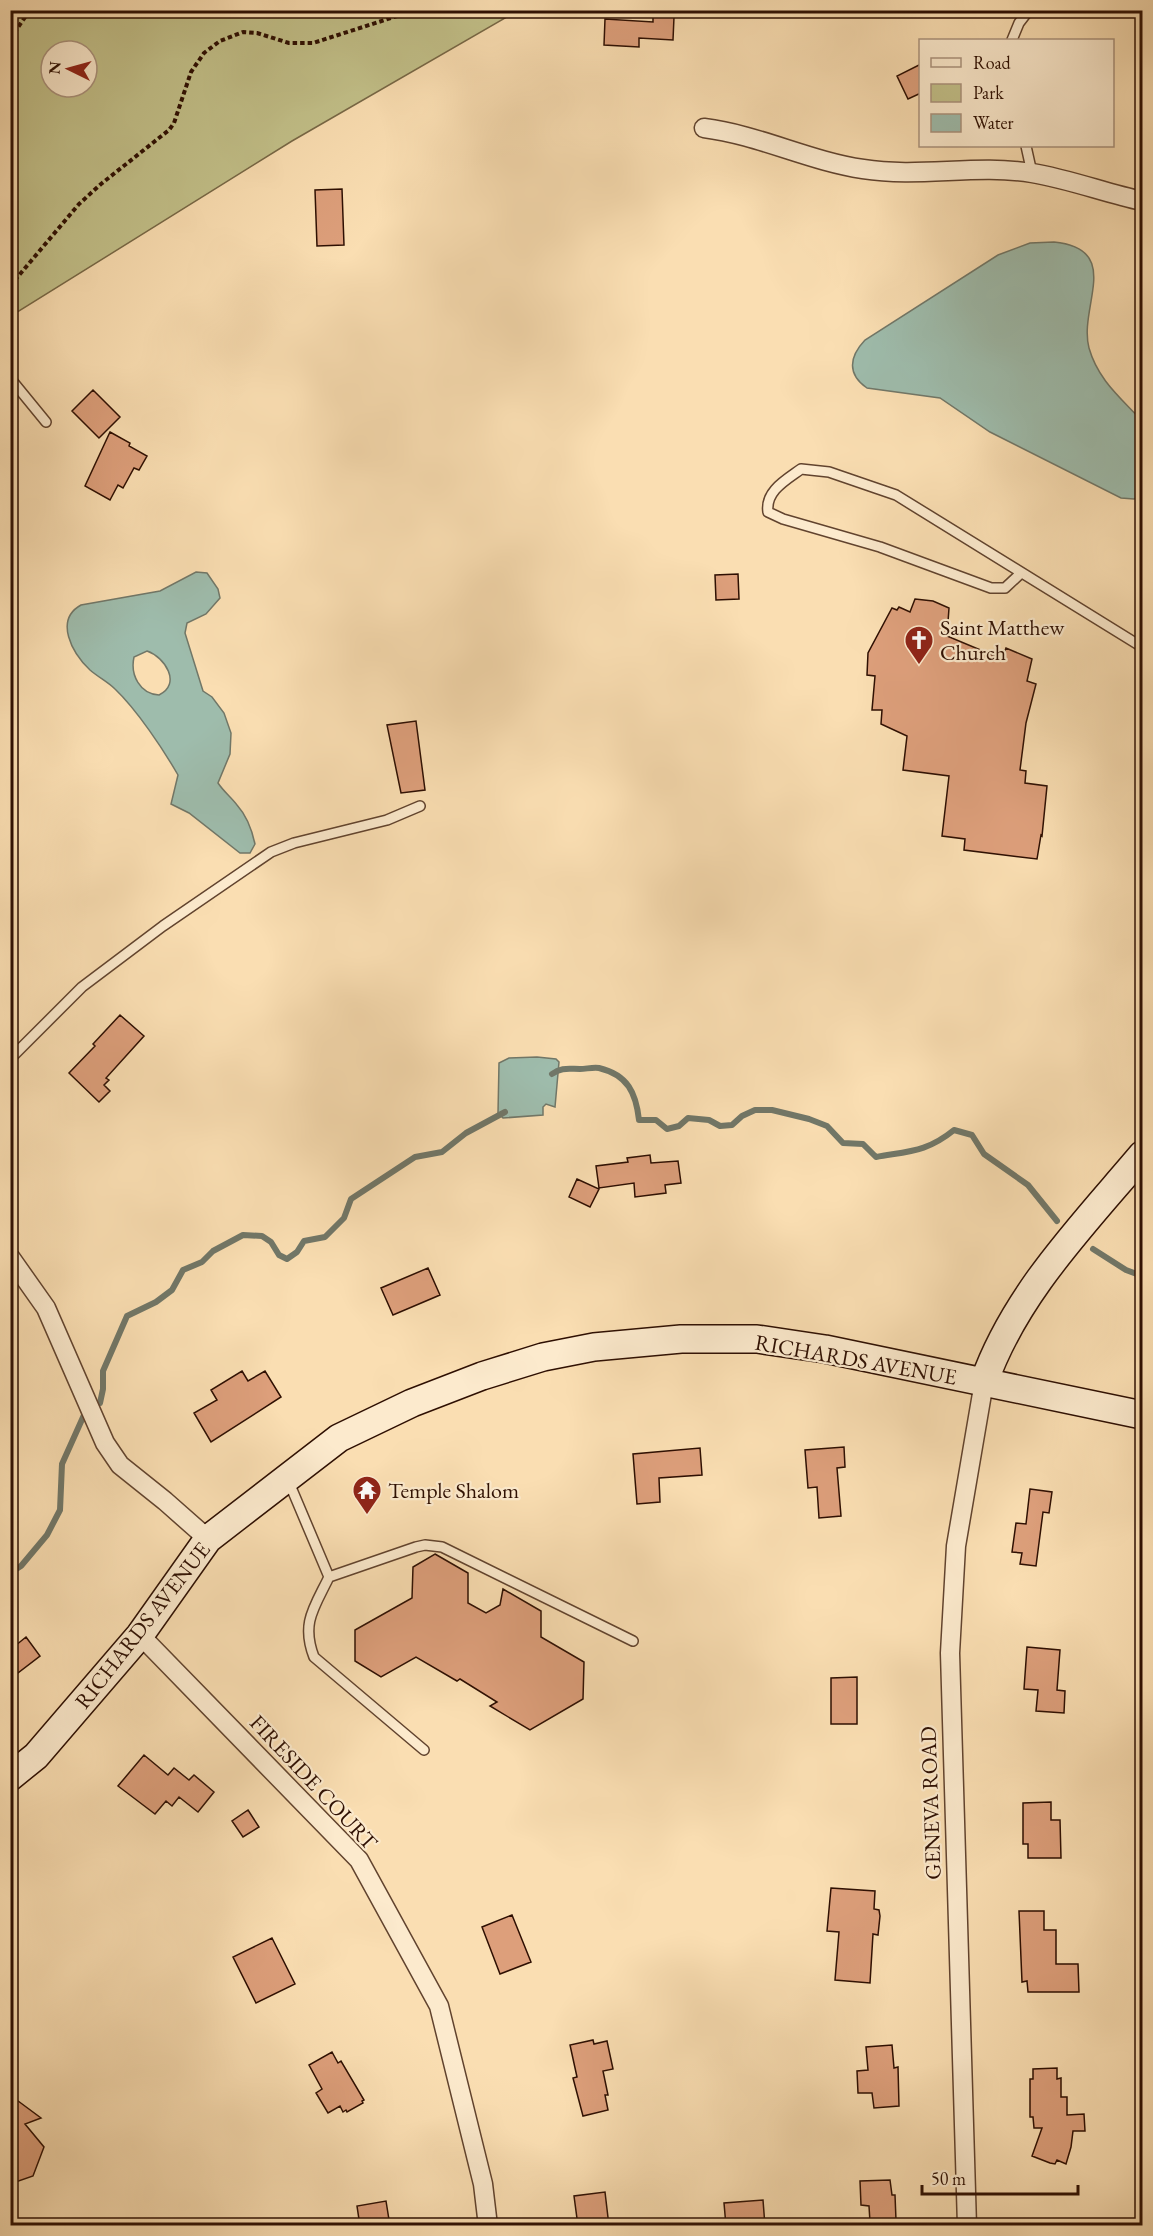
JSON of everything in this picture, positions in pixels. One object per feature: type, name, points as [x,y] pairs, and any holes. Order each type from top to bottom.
[{"type":"street","points":[[704,128],[733,132],[862,169],[920,173],[992,171],[1032,173],[1143,201]]},
{"type":"street","points":[[984,1382],[994,1353],[1027,1297],[1062,1250],[1143,1155]]},
{"type":"street","points":[[10,1257],[46,1308],[105,1443],[120,1465],[208,1539]]},
{"type":"street","name":"RICHARDS AVENUE","points":[[10,1777],[36,1756],[140,1635],[208,1539],[339,1438],[412,1403],[482,1376],[543,1357],[594,1347],[681,1339],[757,1339],[825,1348],[1143,1414]]},
{"type":"street","name":"GENEVA ROAD","points":[[967,2226],[950,1653],[956,1546],[984,1382]]},
{"type":"street","name":"FIRESIDE COURT","points":[[140,1635],[359,1860],[439,2006],[483,2184],[488,2226]]},
{"type":"lane","points":[[1012,39],[1019,23],[1029,10]]},
{"type":"lane","points":[[1026,147],[1032,173]]},
{"type":"lane","points":[[10,378],[46,422]]},
{"type":"lane","points":[[1020,574],[1005,588],[991,588],[880,547],[783,519],[768,512],[767,502],[776,488],[801,469],[829,472],[896,495],[1020,574],[1143,647]]},
{"type":"lane","points":[[10,1059],[82,987],[163,926],[271,852],[294,843],[387,820],[420,806]]},
{"type":"lane","points":[[287,1478],[328,1577],[308,1624],[309,1644],[314,1657],[424,1750]]},
{"type":"lane","points":[[328,1577],[416,1547],[425,1545],[442,1547],[633,1641]]},
{"type":"path","points":[[10,39],[30,10]]},
{"type":"path","points":[[10,286],[79,204],[169,130],[174,123],[191,72],[204,53],[220,41],[243,32],[257,33],[289,43],[313,43],[416,10]]},
{"type":"green space","points":[[11,10],[517,10],[292,141],[11,316]]},
{"type":"water","points":[[1054,242],[1075,247],[1087,256],[1093,268],[1094,282],[1087,332],[1089,348],[1104,379],[1142,421],[1142,496],[1134,499],[1121,498],[990,432],[940,398],[867,388],[853,371],[853,359],[865,340],[998,255],[1030,243]]},
{"type":"water","points":[[196,572],[207,573],[218,589],[220,598],[206,614],[187,623],[185,633],[203,691],[212,697],[224,713],[231,733],[230,754],[218,783],[241,809],[249,823],[255,844],[250,853],[240,853],[189,813],[171,804],[178,775],[172,765],[132,708],[112,686],[83,663],[72,646],[67,628],[68,619],[81,605],[160,591]],"holes":[[[147,651],[154,654],[165,665],[170,678],[166,690],[159,695],[152,694],[142,687],[135,677],[133,664],[134,657]]]},
{"type":"water","points":[[509,1058],[556,1059],[559,1062],[555,1107],[546,1104],[543,1107],[543,1115],[503,1118],[498,1113],[499,1063]]},
{"type":"building","points":[[653,16],[674,17],[673,40],[639,38],[639,47],[604,45],[605,19],[653,22]]},
{"type":"building","points":[[919,65],[919,94],[908,99],[897,76]]},
{"type":"building","points":[[342,189],[344,245],[317,246],[315,190]]},
{"type":"building","points":[[93,390],[120,417],[99,438],[72,411]]},
{"type":"building","points":[[110,432],[147,456],[139,470],[134,468],[123,488],[118,485],[110,500],[85,486]]},
{"type":"building","points":[[738,574],[739,599],[716,600],[715,575]]},
{"type":"building","points":[[915,599],[933,601],[949,608],[947,636],[1002,659],[1006,648],[1032,659],[1027,681],[1036,684],[1026,723],[1020,770],[1026,771],[1025,783],[1047,786],[1042,836],[1037,859],[964,850],[965,839],[942,836],[949,776],[903,770],[907,736],[881,724],[882,710],[872,710],[875,676],[867,675],[868,653],[892,608],[897,610],[899,607],[910,612]]},
{"type":"building","points":[[416,721],[425,790],[401,793],[387,725]]},
{"type":"building","points":[[120,1015],[144,1036],[106,1078],[109,1080],[104,1085],[110,1091],[99,1102],[69,1073]]},
{"type":"building","points":[[650,1155],[651,1163],[678,1161],[681,1183],[665,1185],[666,1193],[635,1197],[634,1183],[599,1188],[596,1166],[628,1162],[627,1158]]},
{"type":"building","points":[[577,1179],[599,1189],[590,1207],[569,1197]]},
{"type":"building","points":[[428,1268],[440,1295],[393,1315],[381,1288]]},
{"type":"building","points":[[242,1371],[248,1381],[265,1371],[281,1397],[211,1442],[194,1413],[217,1400],[211,1390]]},
{"type":"building","points":[[844,1447],[845,1467],[837,1468],[841,1516],[819,1518],[817,1487],[808,1488],[805,1450]]},
{"type":"building","points":[[700,1448],[702,1475],[659,1478],[660,1502],[637,1504],[633,1454]]},
{"type":"building","points":[[1030,1489],[1052,1492],[1049,1513],[1043,1512],[1036,1566],[1020,1564],[1022,1553],[1012,1552],[1016,1523],[1026,1524]]},
{"type":"building","points":[[435,1554],[468,1573],[468,1603],[486,1613],[500,1605],[503,1589],[541,1611],[541,1637],[584,1662],[583,1699],[530,1730],[490,1706],[497,1702],[460,1679],[457,1681],[416,1657],[381,1677],[355,1661],[355,1630],[412,1598],[413,1567]]},
{"type":"building","points":[[26,1637],[40,1656],[10,1679],[10,1650]]},
{"type":"building","points":[[1027,1647],[1060,1650],[1057,1690],[1065,1691],[1064,1713],[1036,1711],[1038,1690],[1024,1689]]},
{"type":"building","points":[[857,1677],[857,1724],[831,1724],[831,1678]]},
{"type":"building","points":[[144,1755],[168,1775],[174,1768],[189,1780],[194,1775],[214,1792],[198,1812],[179,1797],[172,1806],[166,1801],[155,1814],[118,1786]]},
{"type":"building","points":[[1051,1802],[1051,1820],[1060,1820],[1061,1858],[1028,1858],[1028,1844],[1023,1844],[1023,1803]]},
{"type":"building","points":[[248,1810],[259,1827],[243,1837],[232,1821]]},
{"type":"building","points":[[831,1888],[875,1891],[874,1909],[879,1910],[880,1916],[878,1935],[873,1934],[870,1983],[835,1980],[839,1932],[827,1931]]},
{"type":"building","points":[[1019,1911],[1044,1911],[1044,1930],[1056,1930],[1056,1964],[1078,1964],[1079,1992],[1028,1992],[1027,1981],[1022,1982]]},
{"type":"building","points":[[512,1915],[531,1962],[500,1974],[482,1927]]},
{"type":"building","points":[[272,1938],[295,1984],[256,2003],[233,1957]]},
{"type":"building","points":[[593,2040],[594,2044],[607,2041],[613,2069],[603,2071],[608,2095],[605,2095],[608,2110],[583,2116],[573,2078],[577,2077],[570,2045]]},
{"type":"building","points":[[892,2045],[894,2068],[898,2067],[899,2106],[874,2108],[872,2093],[858,2093],[857,2071],[868,2070],[866,2047]]},
{"type":"building","points":[[332,2052],[338,2063],[341,2061],[364,2100],[363,2103],[347,2112],[346,2110],[343,2112],[340,2106],[328,2113],[316,2093],[322,2089],[309,2065]]},
{"type":"building","points":[[1057,2068],[1057,2079],[1061,2078],[1061,2097],[1067,2097],[1067,2115],[1084,2114],[1085,2131],[1073,2131],[1066,2164],[1057,2160],[1055,2164],[1050,2163],[1032,2156],[1042,2128],[1034,2128],[1033,2117],[1030,2117],[1030,2079],[1033,2079],[1033,2069]]},
{"type":"building","points":[[10,2095],[41,2118],[25,2124],[44,2147],[33,2176],[10,2184]]},
{"type":"building","points":[[890,2180],[892,2195],[895,2195],[896,2220],[870,2222],[869,2206],[861,2205],[860,2181]]},
{"type":"building","points":[[605,2192],[609,2226],[578,2226],[574,2196]]},
{"type":"building","points":[[763,2200],[765,2226],[726,2226],[724,2203]]},
{"type":"building","points":[[386,2201],[390,2226],[360,2226],[357,2206]]},
{"type":"waterway","points":[[552,1074],[565,1069],[597,1068],[609,1071],[629,1086],[636,1101],[639,1120],[656,1120],[667,1129],[679,1126],[688,1118],[709,1120],[720,1126],[732,1125],[742,1116],[755,1110],[772,1110],[827,1126],[843,1143],[863,1144],[876,1157],[926,1147],[954,1130],[972,1135],[984,1154],[1028,1185],[1057,1221]]},
{"type":"waterway","points":[[100,1403],[103,1371],[127,1316],[156,1302],[172,1290],[183,1270],[202,1262],[213,1251],[243,1235],[262,1236],[271,1242],[279,1255],[287,1259],[297,1252],[304,1241],[325,1237],[344,1218],[351,1199],[415,1157],[442,1152],[466,1133],[505,1112]]},
{"type":"waterway","points":[[1093,1249],[1126,1270],[1142,1276]]},
{"type":"waterway","points":[[10,1573],[21,1566],[47,1535],[60,1510],[62,1464],[84,1415]]},
{"type":"place","name":"Saint Matthew Church","points":[[919,666]]},
{"type":"place","name":"Temple Shalom","points":[[367,1516]]}]
